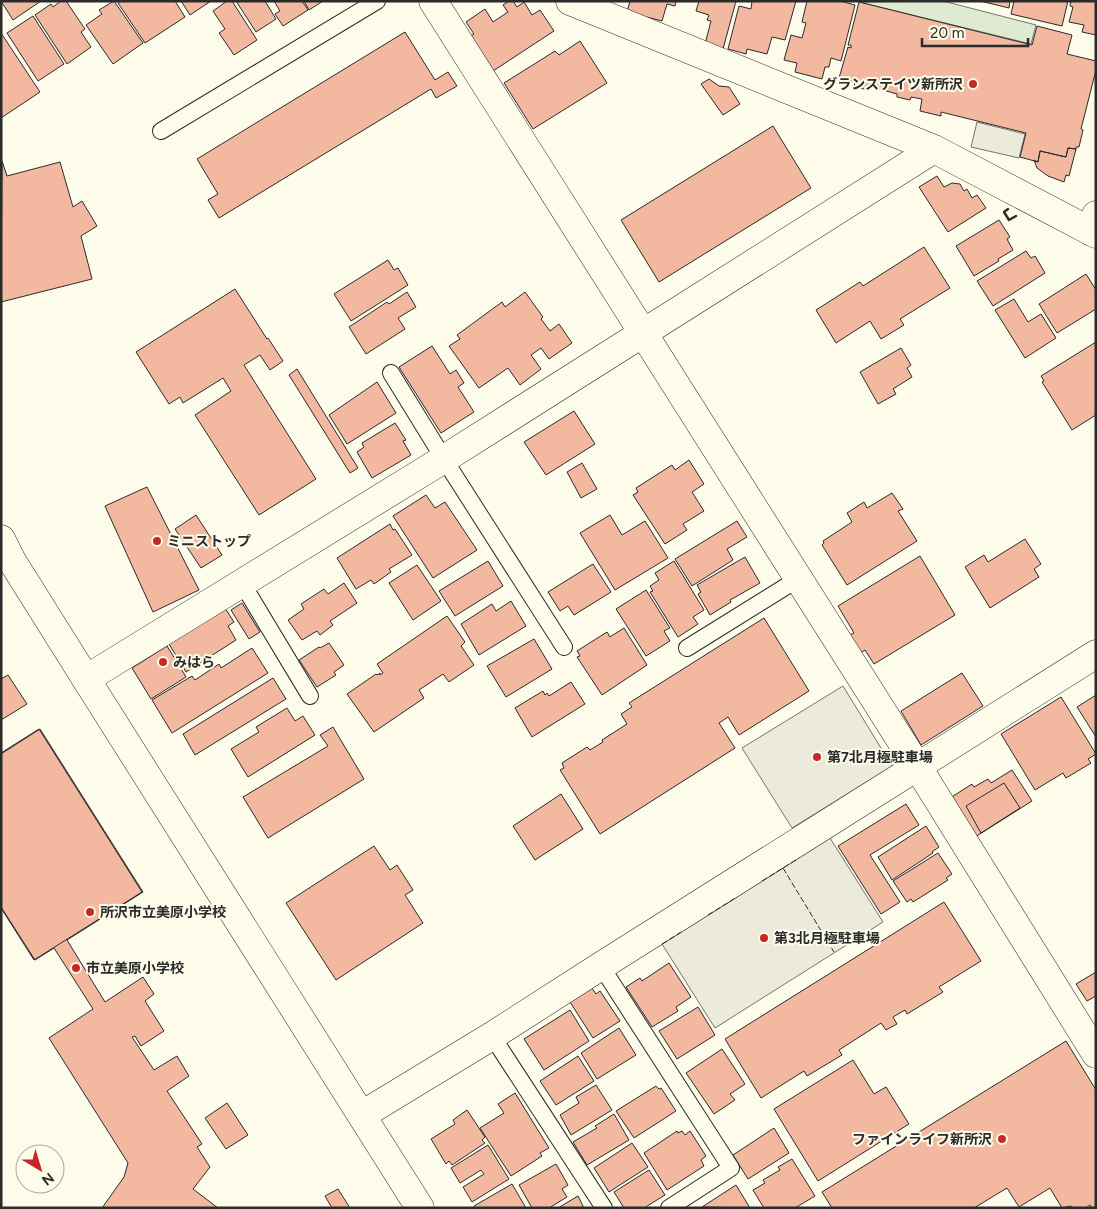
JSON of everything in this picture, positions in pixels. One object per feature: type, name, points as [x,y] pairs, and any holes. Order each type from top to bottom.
[{"type":"street","points":[[433,1],[916,766],[1089,1026],[1096,1054]]},
{"type":"street","points":[[570,1],[934,149],[1094,227]]},
{"type":"street","points":[[86,679],[444,459],[934,149]]},
{"type":"street","points":[[5,557],[86,679],[420,1208]]},
{"type":"street","points":[[362,1115],[492,1036],[916,766],[1096,654]]},
{"type":"lane","points":[[160,131],[377,1]]},
{"type":"lane","points":[[391,373],[564,647]]},
{"type":"lane","points":[[687,648],[798,579]]},
{"type":"lane","points":[[242,584],[310,696]]},
{"type":"lane","points":[[601,966],[731,1168],[669,1208]]},
{"type":"lane","points":[[492,1036],[604,1208]]},
{"type":"green space","points":[[943,1],[1036,25],[1031,44],[859,2]]},
{"type":"shaded area","points":[[977,122],[1025,134],[1019,158],[971,147]]},
{"type":"shaded area","name":"第7北月極駐車場","points":[[843,686],[892,766],[792,828],[742,748]]},
{"type":"shaded area","name":"第3北月極駐車場","points":[[830,838],[883,922],[715,1028],[662,944]]},
{"type":"building","points":[[1,1],[41,1],[13,20]]},
{"type":"building","points":[[61,1],[66,1],[85,29],[81,32],[91,47],[67,64],[35,15],[51,4],[53,7]]},
{"type":"building","points":[[114,1],[143,43],[113,64],[86,25],[102,14],[99,10]]},
{"type":"building","points":[[121,1],[175,1],[185,17],[145,43],[118,3]]},
{"type":"building","points":[[181,1],[211,1],[190,15]]},
{"type":"building","points":[[227,1],[232,1],[257,40],[234,55],[219,33],[225,29],[213,11]]},
{"type":"building","points":[[236,1],[265,1],[276,19],[256,32]]},
{"type":"building","points":[[274,1],[302,1],[308,10],[283,26],[275,14],[280,11]]},
{"type":"building","points":[[304,1],[323,1],[309,10]]},
{"type":"building","points":[[513,1],[517,7],[524,2],[532,15],[540,10],[554,31],[493,71],[470,36],[474,34],[466,22],[485,9],[493,22],[508,12],[503,5]]},
{"type":"building","points":[[630,1],[676,1],[675,6],[667,4],[662,21],[627,12]]},
{"type":"building","points":[[699,1],[736,1],[723,49],[705,44],[711,21],[707,20],[709,15],[696,11]]},
{"type":"building","points":[[752,1],[796,1],[785,40],[772,37],[767,54],[747,49],[746,54],[728,49],[739,6],[751,9]]},
{"type":"building","points":[[807,1],[840,1],[855,5],[841,61],[831,58],[829,67],[825,67],[822,79],[795,72],[797,63],[784,60],[791,35],[802,38],[806,23],[802,22]]},
{"type":"building","points":[[980,1],[1010,1],[1009,8]]},
{"type":"building","points":[[1014,1],[1068,1],[1062,26],[1011,14]]},
{"type":"building","points":[[1071,1],[1096,1],[1096,35],[1082,32],[1084,25],[1069,22],[1073,7],[1070,6]]},
{"type":"building","name":"グランステイツ新所沢","points":[[859,2],[1032,45],[1037,26],[1072,35],[1067,54],[1096,61],[1096,70],[1081,129],[1083,130],[1079,147],[1076,147],[1076,149],[1068,148],[1066,157],[1040,151],[1038,162],[1020,157],[1026,133],[941,112],[941,116],[920,111],[922,99],[911,97],[910,100],[897,97],[897,94],[869,86],[869,90],[854,87],[855,82],[839,78],[848,47],[851,48],[851,45],[848,45]]},
{"type":"building","points":[[33,16],[64,64],[38,81],[7,33]]},
{"type":"building","points":[[405,32],[435,80],[448,72],[457,86],[436,98],[431,89],[219,218],[208,200],[218,194],[197,159]]},
{"type":"building","points":[[1,33],[40,92],[1,118]]},
{"type":"building","points":[[580,41],[607,83],[533,129],[504,83],[555,51],[559,55]]},
{"type":"building","points":[[709,79],[719,86],[729,87],[740,104],[723,115],[701,84]]},
{"type":"building","points":[[773,126],[811,188],[659,282],[621,220]]},
{"type":"building","points":[[1068,148],[1076,149],[1069,176],[1066,175],[1064,182],[1048,176],[1037,168],[1034,160],[1038,162],[1040,151],[1066,157]]},
{"type":"building","points":[[2,161],[7,176],[60,162],[73,207],[82,201],[97,226],[81,236],[92,279],[1,302]]},
{"type":"building","points":[[937,176],[944,187],[952,183],[960,184],[964,191],[967,189],[972,198],[977,195],[986,208],[948,232],[919,187]]},
{"type":"building","points":[[999,220],[1010,237],[1007,239],[1013,250],[974,276],[956,246]]},
{"type":"building","points":[[924,247],[950,288],[900,319],[904,325],[881,339],[870,321],[836,343],[816,310],[860,282],[863,286]]},
{"type":"building","points":[[1026,251],[1031,258],[1035,256],[1045,273],[993,306],[977,281]]},
{"type":"building","points":[[388,260],[394,270],[398,268],[408,285],[351,321],[334,294]]},
{"type":"building","points":[[1086,274],[1096,290],[1096,309],[1057,333],[1039,304]]},
{"type":"building","points":[[235,289],[283,361],[270,370],[260,355],[244,365],[316,479],[259,515],[195,415],[231,391],[223,378],[183,403],[180,397],[169,404],[136,352]]},
{"type":"building","points":[[407,292],[416,307],[398,318],[405,329],[366,354],[349,327],[387,302],[389,304]]},
{"type":"building","points":[[525,292],[543,317],[541,319],[550,331],[559,324],[572,343],[549,359],[541,348],[531,355],[541,369],[520,385],[508,368],[479,388],[449,346],[460,339],[457,335],[502,302],[505,307]]},
{"type":"building","points":[[1014,299],[1028,322],[1041,314],[1056,338],[1025,358],[995,310]]},
{"type":"building","points":[[1096,342],[1096,415],[1072,430],[1042,382],[1044,381],[1041,376]]},
{"type":"building","points":[[432,346],[450,374],[456,370],[464,383],[458,387],[474,412],[441,433],[399,367]]},
{"type":"building","points":[[901,348],[911,365],[907,368],[912,377],[893,389],[896,394],[878,404],[860,372]]},
{"type":"building","points":[[297,369],[358,468],[350,473],[289,375]]},
{"type":"building","points":[[377,382],[396,413],[347,444],[329,415]]},
{"type":"building","points":[[574,411],[595,444],[546,475],[524,442]]},
{"type":"building","points":[[395,423],[406,440],[403,441],[411,455],[372,478],[357,452],[364,447],[362,443]]},
{"type":"building","points":[[689,460],[704,484],[692,492],[704,511],[683,524],[687,530],[665,544],[633,495],[638,492],[636,488],[672,465],[675,470]]},
{"type":"building","points":[[582,463],[597,489],[581,498],[567,472]]},
{"type":"building","points":[[147,487],[199,590],[153,612],[105,506]]},
{"type":"building","points":[[892,493],[903,509],[898,511],[917,541],[847,585],[822,545],[823,541],[852,522],[847,513],[864,502],[867,508]]},
{"type":"building","points":[[426,495],[435,508],[445,502],[477,550],[433,578],[393,516]]},
{"type":"building","points":[[196,515],[222,555],[201,568],[175,529]]},
{"type":"building","points":[[610,515],[622,535],[645,521],[668,558],[615,590],[580,533]]},
{"type":"building","points":[[737,521],[747,537],[727,549],[733,560],[692,586],[675,559]]},
{"type":"building","points":[[390,524],[412,555],[389,569],[391,572],[374,584],[371,580],[356,589],[337,558]]},
{"type":"building","points":[[1025,539],[1041,564],[1034,569],[1039,577],[990,608],[965,567],[984,555],[988,562]]},
{"type":"building","points":[[920,556],[955,615],[874,664],[865,650],[859,654],[848,636],[854,633],[838,606]]},
{"type":"building","points":[[745,557],[760,583],[730,600],[731,602],[710,615],[698,594],[701,592],[697,585]]},
{"type":"building","points":[[488,561],[503,586],[455,616],[439,591]]},
{"type":"building","points":[[674,561],[704,610],[693,617],[698,624],[678,637],[650,592],[653,591],[650,586],[659,580],[655,573]]},
{"type":"building","points":[[593,564],[611,592],[574,615],[568,606],[560,611],[548,592]]},
{"type":"building","points":[[417,565],[441,601],[413,620],[389,583]]},
{"type":"building","points":[[344,583],[357,603],[330,621],[333,625],[320,635],[317,631],[302,640],[288,620],[304,609],[301,604],[324,589],[328,594]]},
{"type":"building","points":[[646,590],[670,628],[664,631],[670,641],[646,656],[616,609]]},
{"type":"building","points":[[511,601],[526,626],[479,655],[461,624],[492,604],[496,611]]},
{"type":"building","points":[[242,603],[260,632],[249,639],[231,610]]},
{"type":"building","points":[[225,608],[234,622],[228,626],[236,640],[186,672],[169,644]]},
{"type":"building","points":[[447,616],[465,642],[461,646],[474,665],[449,682],[443,674],[419,690],[424,698],[374,732],[347,694],[376,674],[380,673],[380,675],[383,673],[377,664]]},
{"type":"building","points":[[764,618],[809,691],[739,735],[728,717],[719,723],[735,748],[600,834],[560,770],[564,768],[562,763],[587,747],[590,750],[627,724],[621,714],[632,707],[629,703]]},
{"type":"building","points":[[624,628],[647,665],[602,695],[577,657],[580,656],[577,651],[607,632],[610,637]]},
{"type":"building","points":[[534,639],[552,669],[506,697],[487,666]]},
{"type":"building","points":[[329,643],[344,665],[334,672],[336,675],[317,687],[299,660]]},
{"type":"building","points":[[167,646],[186,677],[151,699],[132,668]]},
{"type":"building","points":[[252,648],[268,673],[172,733],[152,700],[192,676],[195,680],[219,664],[221,668]]},
{"type":"building","points":[[962,673],[983,706],[921,745],[901,711]]},
{"type":"building","points":[[8,675],[27,704],[1,720],[1,679]]},
{"type":"building","points":[[273,678],[286,699],[195,755],[183,734]]},
{"type":"building","points":[[571,682],[585,704],[532,737],[515,708],[543,691],[545,695],[547,693],[549,696]]},
{"type":"building","points":[[1096,695],[1096,737],[1077,707]]},
{"type":"building","points":[[1061,697],[1096,754],[1088,759],[1091,763],[1066,778],[1063,773],[1035,790],[1001,734]]},
{"type":"building","points":[[287,708],[295,721],[303,716],[315,735],[248,777],[231,749],[259,732],[256,727]]},
{"type":"building","points":[[333,727],[364,779],[268,838],[243,797],[328,746],[320,735]]},
{"type":"building","points":[[39,729],[142,892],[34,960],[1,908],[1,753]]},
{"type":"building","name":"市立美原小学校","points":[[40,729],[143,892],[67,940],[105,1002],[143,977],[154,994],[145,1001],[164,1031],[141,1046],[135,1036],[132,1037],[154,1070],[177,1056],[189,1076],[167,1091],[202,1144],[197,1147],[210,1167],[193,1189],[218,1208],[102,1208],[124,1177],[128,1163],[49,1038],[93,1009],[54,948],[35,960],[1,907],[1,754]]},
{"type":"building","points":[[1012,770],[1032,801],[972,839],[947,800],[972,784],[974,787],[988,779],[991,783]]},
{"type":"building","points":[[1004,783],[1020,808],[981,833],[966,806]]},
{"type":"building","points":[[561,794],[583,829],[535,860],[513,826]]},
{"type":"building","points":[[906,804],[919,825],[870,855],[900,902],[881,914],[838,846]]},
{"type":"building","points":[[926,826],[939,847],[892,880],[878,857]]},
{"type":"building","points":[[374,846],[390,870],[397,865],[413,890],[405,895],[423,923],[336,980],[286,903]]},
{"type":"building","points":[[938,853],[952,874],[946,878],[948,880],[913,902],[911,899],[907,902],[893,881]]},
{"type":"building","points":[[944,902],[981,961],[939,987],[943,992],[907,1014],[905,1010],[893,1017],[897,1024],[886,1030],[881,1023],[839,1050],[842,1055],[807,1076],[804,1071],[761,1098],[725,1039]]},
{"type":"building","points":[[669,963],[691,997],[676,1007],[678,1011],[652,1027],[626,987],[640,978],[642,981]]},
{"type":"building","points":[[1096,972],[1096,996],[1087,1001],[1076,984]]},
{"type":"building","points":[[592,988],[596,994],[600,991],[620,1021],[593,1038],[570,1002]]},
{"type":"building","points":[[698,1007],[715,1035],[677,1059],[659,1031]]},
{"type":"building","points":[[570,1010],[589,1041],[544,1070],[524,1039]]},
{"type":"building","points":[[619,1028],[636,1055],[597,1079],[581,1053]]},
{"type":"building","name":"ファインライフ新所沢","points":[[1066,1041],[1096,1090],[1096,1208],[1092,1208],[1090,1205],[1086,1208],[1072,1208],[1071,1206],[1062,1208],[1050,1188],[1019,1207],[1007,1188],[974,1208],[832,1208],[822,1192]]},
{"type":"building","points":[[722,1049],[745,1084],[730,1094],[735,1100],[714,1114],[686,1073]]},
{"type":"building","points":[[578,1056],[594,1081],[556,1105],[540,1081]]},
{"type":"building","points":[[853,1060],[874,1094],[886,1087],[909,1124],[818,1181],[774,1109]]},
{"type":"building","points":[[596,1085],[612,1110],[571,1135],[560,1115],[579,1103],[576,1097]]},
{"type":"building","points":[[656,1086],[659,1089],[661,1088],[676,1111],[634,1138],[616,1111]]},
{"type":"building","points":[[515,1093],[549,1148],[540,1153],[542,1156],[511,1176],[480,1128],[504,1113],[498,1104]]},
{"type":"building","points":[[227,1103],[248,1135],[226,1149],[205,1118]]},
{"type":"building","points":[[467,1110],[485,1137],[482,1140],[485,1143],[452,1165],[449,1161],[446,1164],[431,1139],[455,1124],[453,1120]]},
{"type":"building","points":[[614,1114],[629,1140],[587,1165],[573,1142],[597,1128],[595,1126]]},
{"type":"building","points":[[774,1128],[789,1153],[748,1179],[733,1155]]},
{"type":"building","points":[[677,1131],[678,1133],[682,1131],[685,1135],[690,1131],[706,1156],[701,1160],[704,1166],[667,1190],[644,1153]]},
{"type":"building","points":[[632,1143],[648,1167],[609,1192],[594,1168]]},
{"type":"building","points":[[488,1145],[509,1179],[472,1202],[463,1187],[484,1174],[481,1170],[460,1183],[451,1168]]},
{"type":"building","points":[[792,1159],[815,1196],[795,1208],[764,1208],[753,1190],[765,1183],[763,1180],[780,1170],[778,1167]]},
{"type":"building","points":[[556,1164],[568,1185],[562,1189],[567,1197],[549,1208],[532,1208],[519,1185]]},
{"type":"building","points":[[649,1170],[665,1195],[644,1208],[624,1208],[614,1192]]},
{"type":"building","points":[[512,1184],[526,1208],[475,1208],[474,1206]]},
{"type":"building","points":[[736,1185],[750,1208],[702,1207]]},
{"type":"building","points":[[338,1189],[350,1208],[332,1208],[325,1196]]},
{"type":"building","points":[[578,1196],[584,1208],[558,1208]]},
{"type":"fence","points":[[762,881],[799,858]]},
{"type":"fence","points":[[783,868],[834,952]]},
{"type":"fence","points":[[708,915],[737,897]]},
{"type":"fence","points":[[662,944],[681,932]]},
{"type":"wall","points":[[1008,209],[1004,212],[1009,220],[1016,216]]},
{"type":"place","name":"グランステイツ新所沢","points":[[973,84]]},
{"type":"place","name":"ミニストップ","points":[[157,541]]},
{"type":"place","name":"みはら","points":[[163,662]]},
{"type":"place","name":"第7北月極駐車場","points":[[817,757]]},
{"type":"place","name":"所沢市立美原小学校","points":[[90,912]]},
{"type":"place","name":"第3北月極駐車場","points":[[764,938]]},
{"type":"place","name":"市立美原小学校","points":[[76,968]]},
{"type":"place","name":"ファインライフ新所沢","points":[[1002,1139]]}]
